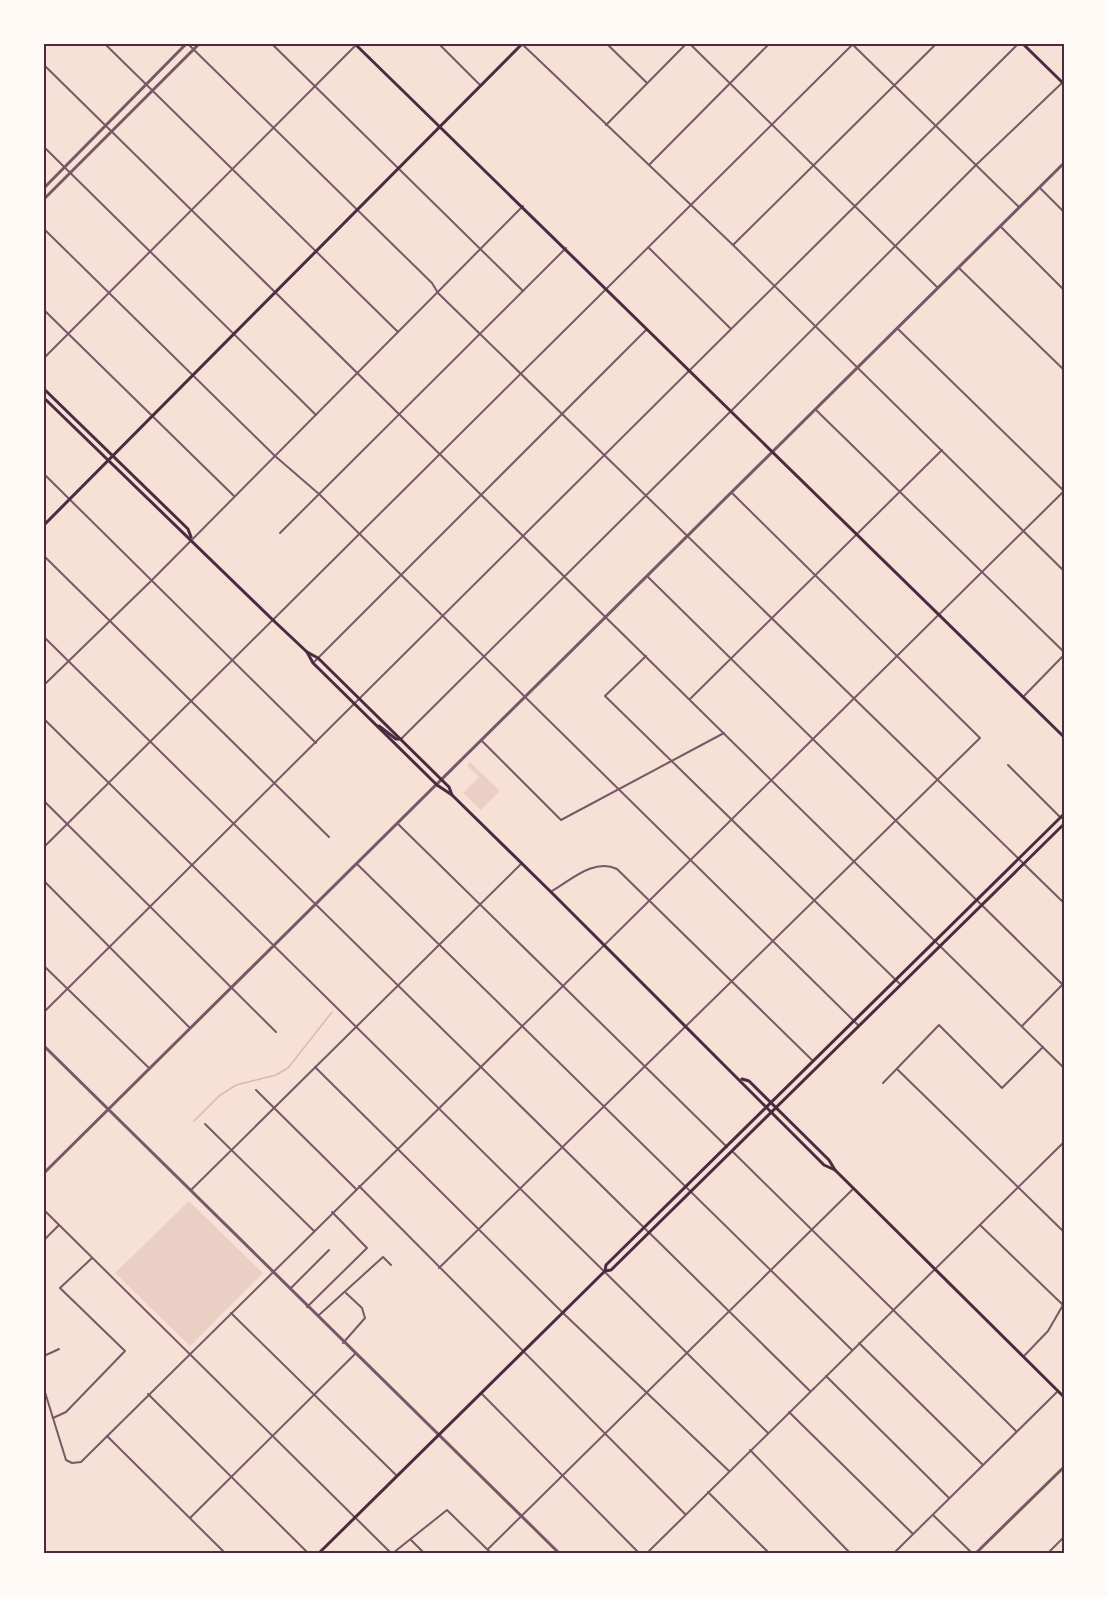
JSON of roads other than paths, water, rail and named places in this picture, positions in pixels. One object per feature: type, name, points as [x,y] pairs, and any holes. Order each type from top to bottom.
[{"type":"main road","points":[[356,44],[1065,737]]},
{"type":"main road","points":[[44,525],[522,44]]},
{"type":"main road","points":[[1023,44],[1064,82]]},
{"type":"main road","points":[[44,389],[188,530],[192,539],[274,621],[307,652],[318,658],[401,739],[450,788],[452,795]]},
{"type":"main road","points":[[44,398],[183,535],[192,539]]},
{"type":"main road","points":[[307,652],[313,663],[355,705],[437,785],[452,795],[741,1078],[749,1081],[829,1160],[853,1189],[1065,1397]]},
{"type":"main road","points":[[375,724],[396,739],[401,739]]},
{"type":"main road","points":[[605,1271],[606,1265],[1065,814]]},
{"type":"main road","points":[[318,1554],[396,1475],[605,1271],[611,1270],[1065,824]]},
{"type":"main road","points":[[741,1078],[744,1087],[765,1108],[824,1165],[835,1170]]},
{"type":"street","points":[[105,44],[398,332]]},
{"type":"street","points":[[44,188],[187,44],[937,782],[1065,903]]},
{"type":"street","points":[[44,199],[199,44]]},
{"type":"street","points":[[272,44],[523,291]]},
{"type":"street","points":[[44,358],[356,44]]},
{"type":"street","points":[[439,44],[481,86]]},
{"type":"street","points":[[522,44],[733,245],[1065,571]]},
{"type":"street","points":[[607,44],[647,83]]},
{"type":"street","points":[[606,125],[688,44],[731,82],[939,288]]},
{"type":"street","points":[[648,166],[769,44]]},
{"type":"street","points":[[44,848],[853,44],[1020,207]]},
{"type":"street","points":[[733,245],[936,44]]},
{"type":"street","points":[[44,1012],[1018,44]]},
{"type":"street","points":[[44,65],[1065,1068]]},
{"type":"street","points":[[401,739],[816,328],[976,165],[1064,82]]},
{"type":"street","points":[[44,147],[316,415]]},
{"type":"street","points":[[44,1173],[1065,163]]},
{"type":"street","points":[[1040,188],[1065,212]]},
{"type":"street","points":[[44,685],[152,580],[524,206]]},
{"type":"street","points":[[1000,227],[1065,290]]},
{"type":"street","points":[[44,229],[275,456],[318,494],[859,1026]]},
{"type":"street","points":[[280,533],[566,248]]},
{"type":"street","points":[[649,248],[731,328]]},
{"type":"street","points":[[959,268],[1065,370]]},
{"type":"street","points":[[44,310],[234,496]]},
{"type":"street","points":[[313,663],[647,329]]},
{"type":"street","points":[[44,1389],[66,1460],[72,1463],[81,1462],[1065,491],[898,329]]},
{"type":"street","points":[[816,410],[1065,654],[1023,697]]},
{"type":"street","points":[[689,699],[942,450]]},
{"type":"street","points":[[44,474],[316,743]]},
{"type":"street","points":[[439,1268],[477,1228],[645,1064],[732,983],[980,738],[732,493]]},
{"type":"street","points":[[44,556],[329,837]]},
{"type":"street","points":[[648,577],[1064,984],[1021,1026]]},
{"type":"street","points":[[44,637],[810,1391]]},
{"type":"street","points":[[646,656],[605,696],[814,903],[901,985]]},
{"type":"street","points":[[44,720],[768,1433]]},
{"type":"street","points":[[483,741],[561,820],[724,733]]},
{"type":"street","points":[[1008,765],[1060,818]]},
{"type":"street","points":[[44,801],[276,1032]]},
{"type":"street","points":[[398,824],[727,1147]]},
{"type":"street","points":[[190,1191],[522,863]]},
{"type":"street","points":[[357,864],[852,1350]]},
{"type":"street","points":[[551,892],[597,865],[607,865],[617,869],[813,1061]]},
{"type":"street","points":[[44,882],[190,1029]]},
{"type":"street","points":[[44,966],[149,1068]]},
{"type":"street","points":[[883,1083],[939,1025],[1002,1088],[1043,1047]]},
{"type":"street","points":[[44,1046],[317,1317],[438,1435],[451,1444],[560,1554]]},
{"type":"street","points":[[315,1067],[563,1312],[729,1471]]},
{"type":"street","points":[[897,1069],[1065,1232]]},
{"type":"street","points":[[256,1090],[394,1222],[686,1514]]},
{"type":"street","points":[[205,1124],[314,1231]]},
{"type":"street","points":[[646,1554],[1065,1142]]},
{"type":"street","points":[[732,1151],[1016,1431]]},
{"type":"street","points":[[488,1549],[853,1189]]},
{"type":"street","points":[[44,1210],[392,1554],[447,1510],[492,1554]]},
{"type":"street","points":[[307,1307],[367,1248],[332,1212]]},
{"type":"street","points":[[44,1240],[59,1225]]},
{"type":"street","points":[[980,1225],[1063,1305],[1048,1331],[1023,1356]]},
{"type":"street","points":[[290,1289],[329,1250]]},
{"type":"street","points":[[317,1317],[336,1297],[346,1293],[383,1257],[391,1265]]},
{"type":"street","points":[[54,1418],[66,1412],[125,1351],[60,1288],[92,1258]]},
{"type":"street","points":[[344,1343],[362,1325],[365,1318],[362,1308],[346,1293]]},
{"type":"street","points":[[231,1313],[396,1475]]},
{"type":"street","points":[[859,1343],[982,1464]]},
{"type":"street","points":[[44,1356],[59,1349]]},
{"type":"street","points":[[190,1518],[355,1354]]},
{"type":"street","points":[[826,1376],[949,1498]]},
{"type":"street","points":[[893,1554],[1058,1391]]},
{"type":"street","points":[[481,1393],[563,1473],[640,1554]]},
{"type":"street","points":[[148,1394],[309,1554]]},
{"type":"street","points":[[789,1412],[913,1534]]},
{"type":"street","points":[[107,1436],[226,1554]]},
{"type":"street","points":[[750,1450],[851,1554]]},
{"type":"street","points":[[933,1515],[974,1554],[1065,1467]]},
{"type":"street","points":[[708,1492],[770,1554]]},
{"type":"street","points":[[1047,1554],[1065,1537]]},
{"type":"street","points":[[411,1540],[425,1554]]},
{"type":"waterway","points":[[194,1121],[219,1096],[236,1085],[276,1075],[288,1068],[332,1012]]}]
